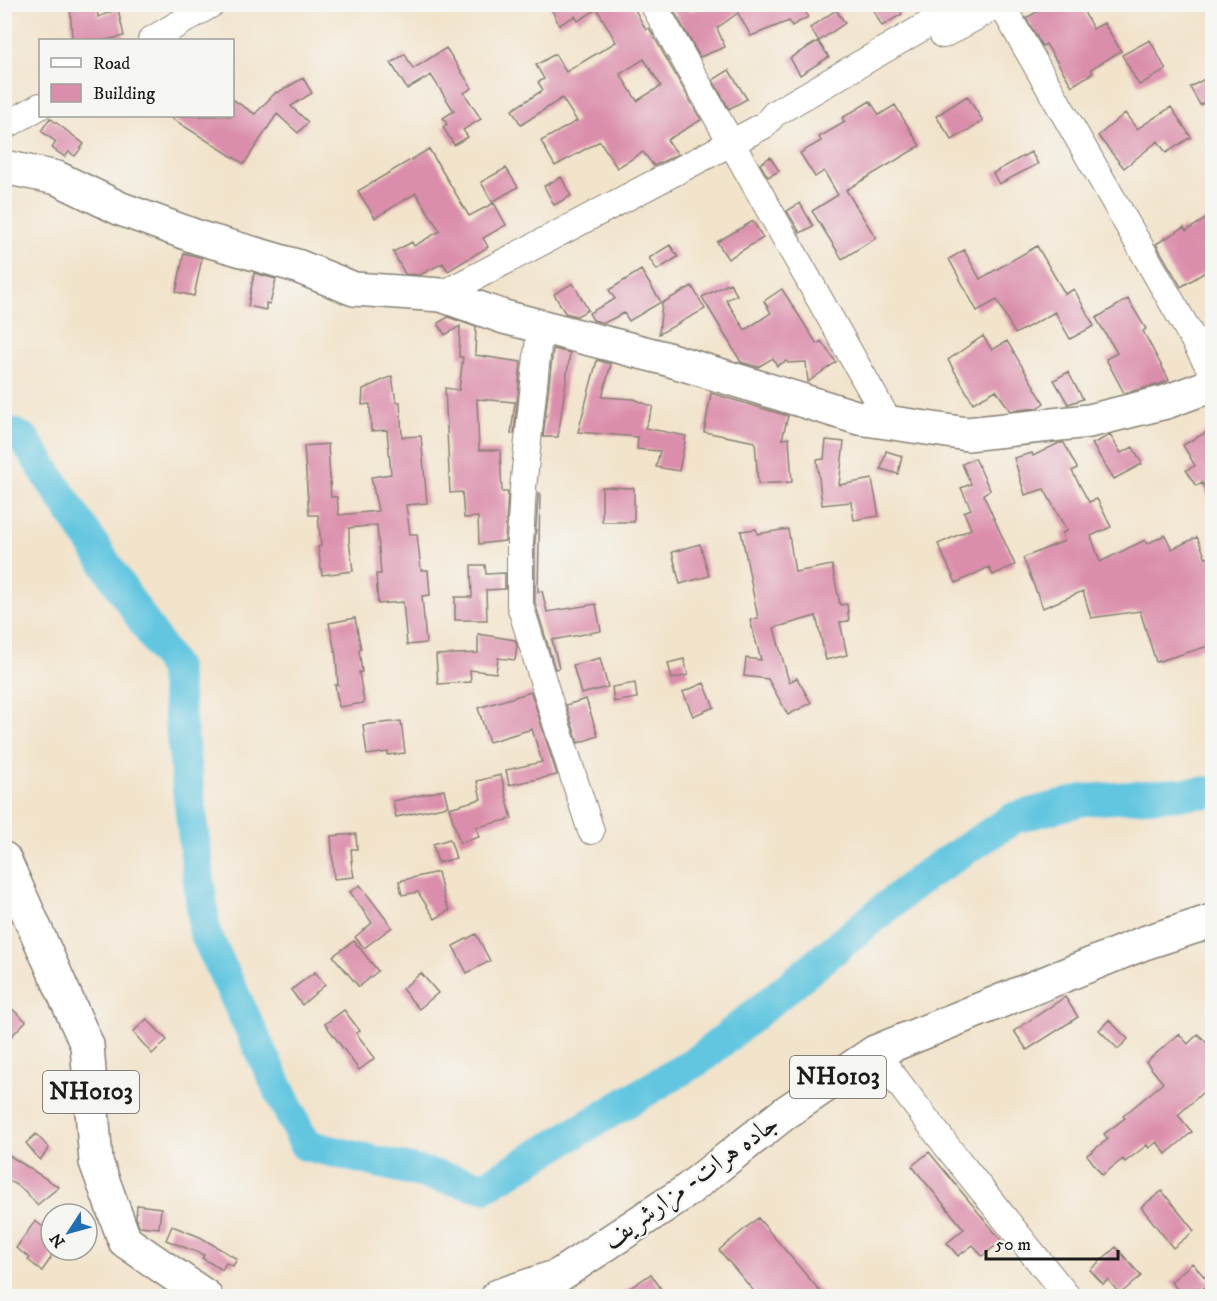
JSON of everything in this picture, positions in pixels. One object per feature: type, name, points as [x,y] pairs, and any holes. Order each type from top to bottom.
[{"type":"main road","points":[[4,167],[57,178],[121,209],[200,238],[297,266],[354,289],[441,295],[540,327],[664,358],[859,418],[890,424],[967,434],[1089,422],[1166,402],[1212,385]]},
{"type":"main road","name":"NH0103","points":[[4,859],[87,1045],[96,1162],[125,1241],[204,1296]]},
{"type":"main road","name":"جاده هرات- مزارشریف","points":[[498,1296],[558,1276],[685,1192],[785,1113],[875,1052],[1144,943],[1212,921]]},
{"type":"street","points":[[153,39],[212,4]]},
{"type":"street","points":[[653,4],[890,424]]},
{"type":"street","points":[[765,125],[774,114],[963,4]]},
{"type":"street","points":[[441,295],[765,125],[778,124],[1000,4],[1212,372]]},
{"type":"street","points":[[4,127],[39,107]]},
{"type":"street","points":[[540,327],[523,488],[520,605],[555,723],[591,831]]},
{"type":"street","points":[[875,1052],[949,1149],[1067,1296]]},
{"type":"building","points":[[70,4],[97,4],[98,17],[118,9],[124,36],[110,39],[72,39]]},
{"type":"building","points":[[549,4],[632,4],[646,30],[649,28],[701,120],[667,140],[678,154],[654,166],[643,152],[617,168],[600,141],[555,166],[541,141],[577,121],[562,98],[521,125],[512,110],[543,90],[538,82],[544,79],[536,65],[555,54],[566,72],[616,42],[597,9],[578,21],[575,16],[559,25]],"holes":[[[644,59],[661,86],[637,101],[620,74]]]},
{"type":"building","points":[[670,4],[685,4],[689,11],[713,4],[802,4],[808,17],[792,26],[789,21],[751,36],[738,13],[717,28],[725,47],[700,57]]},
{"type":"building","points":[[870,4],[897,4],[902,14],[882,26]]},
{"type":"building","points":[[1051,4],[1080,4],[1093,29],[1104,23],[1121,51],[1091,69],[1093,73],[1072,86],[1046,44],[1042,46],[1026,18]]},
{"type":"building","points":[[836,10],[845,23],[819,41],[810,28]]},
{"type":"building","points":[[1150,40],[1166,70],[1139,85],[1122,55]]},
{"type":"building","points":[[818,41],[829,57],[800,75],[790,58]]},
{"type":"building","points":[[446,48],[472,88],[464,93],[481,119],[463,130],[468,137],[454,145],[443,127],[447,124],[443,118],[454,111],[431,75],[407,89],[391,63],[405,54],[413,69]]},
{"type":"building","points":[[729,70],[747,99],[729,109],[713,80]]},
{"type":"building","points":[[1212,75],[1212,98],[1200,105],[1190,87]]},
{"type":"building","points":[[303,78],[312,93],[291,106],[308,122],[298,133],[277,114],[244,164],[170,117],[234,117],[234,100],[255,114],[277,93]]},
{"type":"building","points":[[967,96],[983,121],[952,140],[936,116]]},
{"type":"building","points":[[870,101],[879,115],[895,105],[920,146],[846,190],[876,238],[842,259],[812,211],[838,195],[824,171],[815,177],[800,153],[821,141],[819,137],[845,122],[842,118]]},
{"type":"building","points":[[1171,107],[1191,137],[1166,153],[1158,141],[1124,168],[1098,136],[1125,113],[1137,129]]},
{"type":"building","points":[[50,118],[84,144],[75,156],[69,152],[65,157],[52,148],[56,142],[41,131]]},
{"type":"building","points":[[429,149],[469,216],[494,203],[506,225],[483,238],[488,247],[448,271],[443,263],[420,275],[405,274],[393,252],[412,242],[414,246],[440,231],[416,193],[375,218],[358,191]]},
{"type":"building","points":[[1031,152],[1038,164],[999,184],[993,173]]},
{"type":"building","points":[[770,157],[779,171],[768,177],[760,164]]},
{"type":"building","points":[[506,168],[518,187],[492,202],[481,182]]},
{"type":"building","points":[[561,177],[571,196],[554,205],[544,186]]},
{"type":"building","points":[[800,203],[813,226],[800,233],[787,211]]},
{"type":"building","points":[[1212,215],[1212,268],[1181,287],[1156,244],[1184,227],[1186,231]]},
{"type":"building","points":[[753,221],[763,238],[728,259],[717,242]]},
{"type":"building","points":[[670,245],[678,257],[657,270],[649,258]]},
{"type":"building","points":[[1037,246],[1065,294],[1074,289],[1094,326],[1070,339],[1055,312],[1015,334],[997,300],[977,311],[949,259],[964,250],[980,279]]},
{"type":"building","points":[[184,253],[202,258],[194,296],[176,292]]},
{"type":"building","points":[[641,270],[661,302],[629,321],[624,313],[604,323],[593,320],[589,313],[615,299],[609,290]]},
{"type":"building","points":[[254,273],[276,279],[270,304],[266,303],[266,310],[248,306]]},
{"type":"building","points":[[573,283],[588,310],[577,316],[565,313],[554,294]]},
{"type":"building","points":[[730,283],[737,295],[726,300],[745,330],[771,313],[764,301],[782,289],[817,344],[821,341],[836,362],[808,382],[806,362],[788,363],[786,361],[777,366],[773,358],[758,367],[741,362],[702,297]]},
{"type":"building","points":[[692,286],[705,309],[659,334],[662,303]]},
{"type":"building","points":[[1128,299],[1146,329],[1143,331],[1169,380],[1124,393],[1106,359],[1117,353],[1096,318]]},
{"type":"building","points":[[448,317],[476,327],[475,355],[521,362],[514,434],[511,434],[515,402],[477,399],[479,450],[500,450],[502,492],[508,492],[505,541],[479,544],[478,517],[464,518],[462,492],[450,493],[445,388],[459,390],[463,357],[459,357],[460,326],[445,335],[438,323]]},
{"type":"building","points":[[983,336],[992,350],[1007,341],[1044,403],[1037,408],[1010,411],[996,390],[973,403],[948,360]]},
{"type":"building","points":[[553,349],[570,353],[558,437],[543,437]]},
{"type":"building","points":[[597,360],[611,364],[602,397],[634,399],[653,407],[645,428],[686,436],[679,471],[656,467],[660,451],[637,449],[638,437],[578,432]]},
{"type":"building","points":[[1068,372],[1083,399],[1068,404],[1054,380]]},
{"type":"building","points":[[392,376],[396,402],[400,402],[402,437],[421,436],[427,503],[406,505],[410,534],[417,534],[421,570],[428,570],[430,595],[422,596],[426,643],[407,645],[403,602],[378,604],[376,574],[381,574],[377,525],[349,528],[353,571],[322,575],[318,547],[321,546],[318,515],[309,515],[304,446],[328,444],[331,497],[337,497],[339,515],[378,511],[371,477],[391,474],[387,430],[371,431],[370,404],[362,405],[363,389]]},
{"type":"building","points":[[711,393],[788,416],[782,439],[789,438],[792,482],[758,484],[755,442],[704,432]]},
{"type":"building","points":[[1212,429],[1212,504],[1202,483],[1196,486],[1186,470],[1195,466],[1183,445]]},
{"type":"building","points":[[1110,435],[1121,453],[1133,447],[1142,464],[1114,479],[1092,444]]},
{"type":"building","points":[[826,440],[844,442],[839,485],[872,479],[879,516],[854,520],[851,502],[822,505],[817,460],[824,459]]},
{"type":"building","points":[[1059,443],[1064,443],[1077,468],[1072,471],[1089,502],[1097,499],[1111,527],[1091,536],[1100,562],[1145,540],[1147,544],[1165,535],[1172,549],[1197,537],[1206,558],[1212,556],[1212,645],[1156,662],[1140,611],[1091,618],[1083,591],[1043,608],[1023,558],[1064,541],[1062,533],[1067,531],[1044,489],[1025,495],[1014,458],[1032,453],[1033,456]]},
{"type":"building","points":[[886,451],[902,456],[898,474],[881,469]]},
{"type":"building","points":[[975,458],[990,490],[983,494],[1015,565],[993,575],[989,567],[956,583],[938,544],[971,529],[964,512],[971,509],[961,488],[971,484],[962,464]]},
{"type":"building","points":[[602,487],[634,488],[634,522],[602,522]]},
{"type":"building","points":[[538,493],[540,493],[538,592],[542,591],[547,612],[596,604],[601,631],[552,640],[559,668],[555,669],[535,603]]},
{"type":"building","points":[[756,529],[757,534],[788,529],[795,572],[832,565],[840,605],[847,604],[849,621],[840,622],[847,655],[826,660],[816,616],[774,628],[789,682],[797,678],[811,703],[788,715],[768,679],[744,676],[746,658],[761,660],[750,620],[758,618],[741,531]]},
{"type":"building","points":[[700,544],[709,576],[680,584],[672,552]]},
{"type":"building","points":[[471,565],[485,565],[486,574],[505,573],[505,589],[486,590],[487,620],[455,620],[455,597],[472,597]]},
{"type":"building","points":[[355,618],[361,649],[359,650],[362,672],[359,672],[364,703],[339,707],[335,685],[338,685],[336,656],[329,623]]},
{"type":"building","points":[[478,634],[515,640],[517,645],[515,660],[498,658],[496,673],[470,670],[471,682],[438,684],[436,655],[478,653]]},
{"type":"building","points":[[600,658],[608,687],[581,694],[573,665]]},
{"type":"building","points":[[684,659],[688,675],[672,679],[668,663]]},
{"type":"building","points":[[635,683],[637,698],[614,702],[612,687]]},
{"type":"building","points":[[704,683],[714,707],[693,716],[683,692]]},
{"type":"building","points":[[531,692],[557,775],[509,785],[506,770],[542,762],[532,729],[489,742],[478,708]]},
{"type":"building","points":[[586,699],[598,736],[578,743],[566,705]]},
{"type":"building","points":[[401,721],[405,753],[388,755],[388,752],[367,755],[363,725]]},
{"type":"building","points":[[501,775],[512,819],[476,827],[479,837],[460,843],[449,808],[481,799],[477,781]]},
{"type":"building","points":[[444,790],[448,806],[396,817],[393,801]]},
{"type":"building","points":[[356,834],[357,849],[351,849],[354,877],[334,879],[331,836]]},
{"type":"building","points":[[450,839],[456,858],[438,863],[433,844]]},
{"type":"building","points":[[438,872],[445,902],[450,910],[435,919],[418,892],[402,895],[399,881]]},
{"type":"building","points":[[360,885],[392,927],[364,948],[355,937],[372,923],[350,892]]},
{"type":"building","points":[[476,934],[490,961],[467,973],[453,946]]},
{"type":"building","points":[[354,941],[378,971],[359,987],[333,956]]},
{"type":"building","points":[[315,972],[325,985],[302,1005],[291,990]]},
{"type":"building","points":[[421,973],[438,993],[419,1009],[402,989]]},
{"type":"building","points":[[1065,997],[1078,1017],[1027,1050],[1014,1031]]},
{"type":"building","points":[[4,1002],[26,1021],[4,1044]]},
{"type":"building","points":[[344,1010],[360,1031],[356,1033],[375,1058],[359,1070],[325,1024]]},
{"type":"building","points":[[147,1019],[167,1040],[152,1054],[133,1032]]},
{"type":"building","points":[[1109,1020],[1128,1039],[1118,1049],[1099,1030]]},
{"type":"building","points":[[1179,1034],[1188,1044],[1198,1034],[1212,1048],[1212,1084],[1178,1115],[1192,1132],[1166,1154],[1157,1142],[1149,1148],[1147,1145],[1125,1162],[1123,1159],[1102,1175],[1087,1155],[1108,1139],[1104,1134],[1125,1118],[1123,1116],[1163,1083],[1146,1062]]},
{"type":"building","points":[[36,1134],[49,1148],[40,1160],[26,1143]]},
{"type":"building","points":[[4,1152],[59,1187],[37,1205],[25,1191],[4,1177]]},
{"type":"building","points":[[929,1152],[1002,1241],[982,1256],[973,1245],[958,1256],[947,1243],[964,1229],[912,1166]]},
{"type":"building","points":[[1162,1191],[1194,1231],[1173,1248],[1141,1207]]},
{"type":"building","points":[[137,1205],[161,1208],[159,1228],[139,1226],[136,1217]]},
{"type":"building","points":[[758,1218],[824,1296],[758,1296],[719,1250]]},
{"type":"building","points":[[35,1221],[39,1224],[39,1262],[48,1262],[42,1271],[16,1248]]},
{"type":"building","points":[[172,1226],[200,1237],[237,1259],[233,1266],[226,1263],[222,1270],[202,1258],[204,1255],[166,1240]]},
{"type":"building","points":[[1116,1247],[1141,1276],[1120,1294],[1108,1280],[1103,1284],[1090,1270]]},
{"type":"building","points":[[1192,1263],[1210,1283],[1194,1296],[1184,1296],[1171,1282]]},
{"type":"building","points":[[651,1274],[666,1296],[618,1296]]},
{"type":"waterway","points":[[4,430],[24,439],[174,668],[205,933],[305,1145],[484,1187],[700,1059],[923,877],[1014,818],[1083,800],[1212,792]]}]
